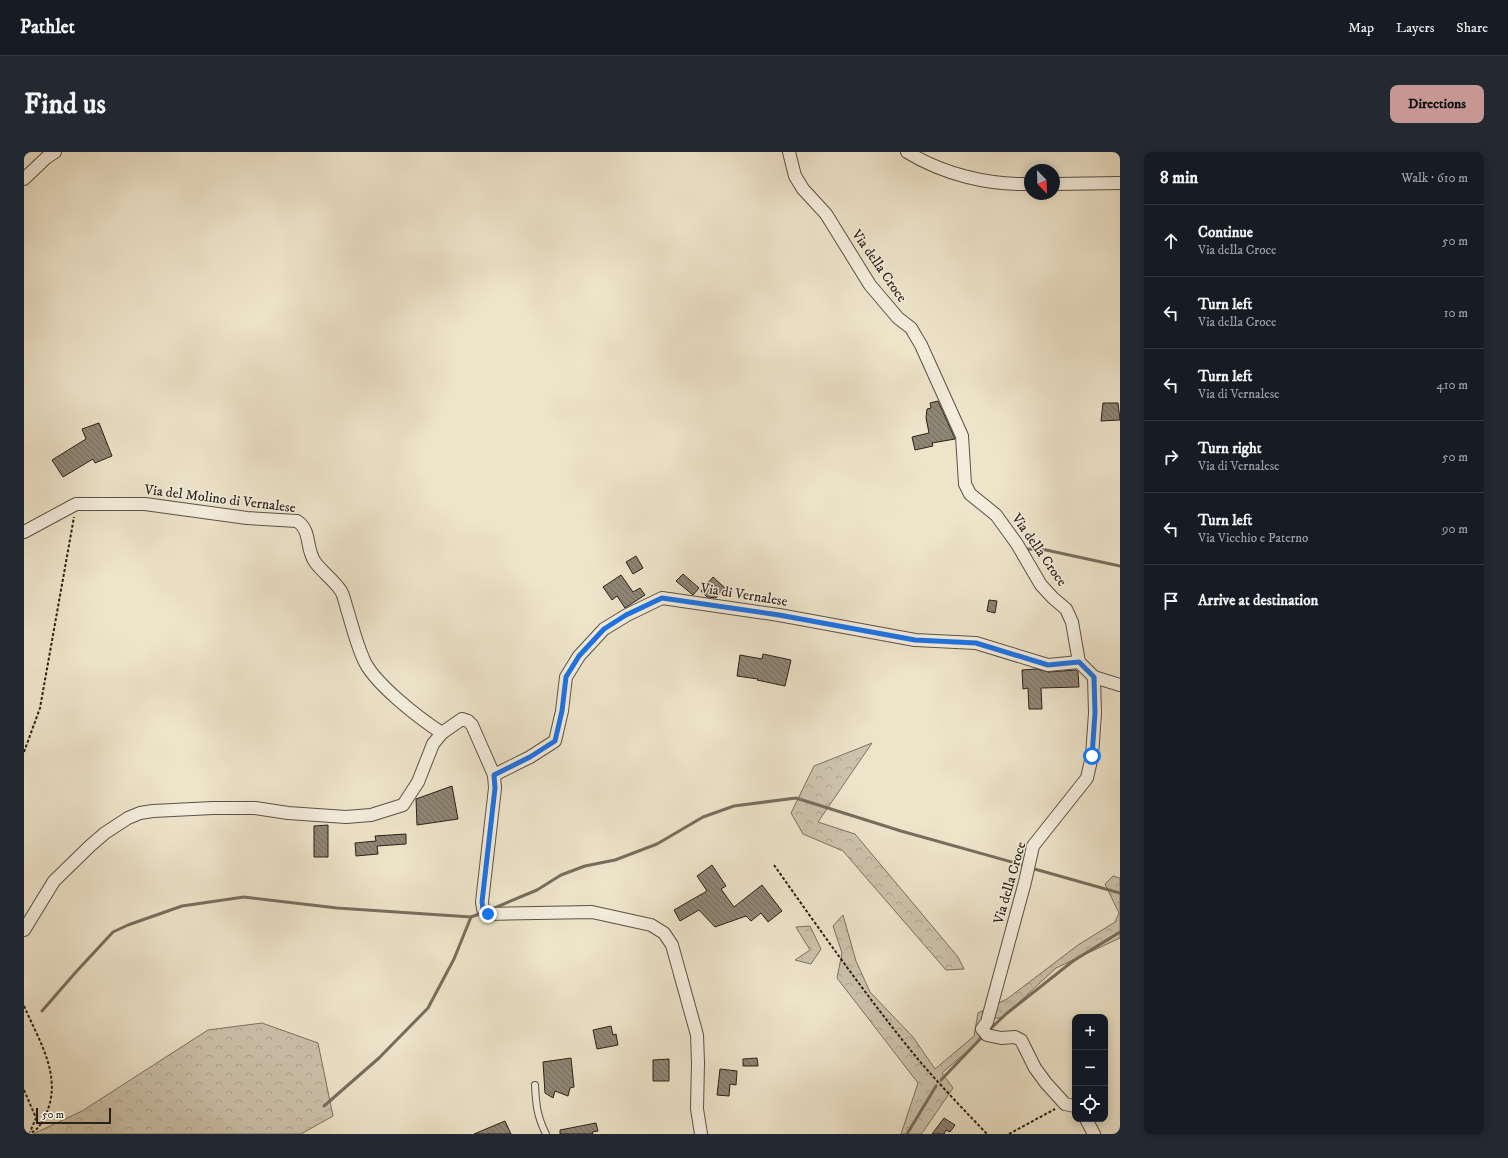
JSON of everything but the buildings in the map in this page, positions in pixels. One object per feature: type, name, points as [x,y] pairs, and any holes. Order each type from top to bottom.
[{"type":"street","points":[[24,179],[46,158],[55,152]]},
{"type":"street","name":"Via della Croce","points":[[789,152],[795,176],[802,189],[826,214],[870,285],[898,318],[911,328],[921,344],[962,436],[965,484],[970,494],[996,515],[1017,544],[1042,586],[1053,598],[1066,608],[1072,622],[1079,662]]},
{"type":"street","points":[[907,152],[921,160],[956,174],[997,183],[1024,184]]},
{"type":"street","points":[[1060,184],[1120,183]]},
{"type":"street","name":"Via del Molino di Vernalese","points":[[24,532],[76,504],[144,504],[247,518],[297,521],[306,531],[310,553],[314,562],[341,592],[363,660],[376,677],[400,701],[442,733]]},
{"type":"street","name":"Via di Vernalese","points":[[494,775],[530,757],[555,741],[562,711],[566,677],[579,656],[604,629],[626,615],[662,598],[779,615],[915,640],[976,643],[1048,665],[1079,662]]},
{"type":"street","points":[[1079,662],[1094,677],[1120,685]]},
{"type":"street","name":"Via della Croce","points":[[1070,1105],[1035,1068],[1021,1040],[1015,1037],[1001,1038],[986,1035],[982,1029],[987,1022],[1025,882],[1033,846],[1087,778],[1092,756],[1095,713],[1094,677]]},
{"type":"street","points":[[24,930],[54,880],[105,833],[128,818],[140,813],[167,810],[236,808],[255,808],[307,815],[346,817],[372,815],[403,805],[418,782],[433,744],[442,733],[462,719],[468,721],[472,725],[494,775],[495,788],[482,902],[483,909],[488,914],[592,912],[651,925],[664,933],[672,945],[697,1035],[697,1109],[701,1134]]},
{"type":"street","points":[[1088,1122],[1094,1134]]},
{"type":"lane","points":[[535,1085],[536,1106],[539,1120],[546,1134]]},
{"type":"path","points":[[24,752],[40,708],[76,504]]},
{"type":"path","points":[[774,865],[842,960],[917,1058],[987,1134]]},
{"type":"path","points":[[24,1006],[49,1062],[53,1085],[49,1108],[37,1130],[29,1134]]},
{"type":"path","points":[[24,1090],[36,1118],[29,1134]]},
{"type":"path","points":[[1009,1134],[1070,1105]]},
{"type":"green space","points":[[872,743],[818,822],[855,834],[958,957],[964,969],[946,970],[843,851],[803,834],[791,813],[814,766]]},
{"type":"green space","points":[[1113,876],[1120,878],[1120,938],[1056,968],[1002,1018],[982,1018],[979,1041],[942,1073],[953,1088],[925,1129],[921,1134],[901,1134],[918,1083],[837,978],[842,953],[833,926],[843,915],[856,961],[870,992],[913,1037],[935,1069],[974,1036],[978,1013],[1007,999],[1078,945],[1115,922],[1119,913],[1105,884]]},
{"type":"green space","points":[[810,926],[821,949],[811,964],[795,960],[810,950],[796,927]]},
{"type":"green space","points":[[262,1023],[318,1043],[333,1116],[301,1134],[33,1134],[82,1111],[208,1030]]},
{"type":"waterway","points":[[1026,549],[1046,550],[1120,566]]},
{"type":"waterway","points":[[492,909],[537,890],[561,875],[585,866],[615,860],[657,844],[703,817],[734,806],[796,798],[901,831],[1026,866]]},
{"type":"waterway","points":[[1031,868],[1120,893]]},
{"type":"waterway","points":[[42,1011],[113,932],[128,925],[182,906],[244,897],[337,908],[471,917],[482,913]]},
{"type":"waterway","points":[[324,1106],[379,1058],[428,1008],[454,959],[471,917]]},
{"type":"waterway","points":[[988,1031],[1006,1014],[1073,961],[1120,932]]},
{"type":"waterway","points":[[941,1080],[984,1035]]},
{"type":"waterway","points":[[907,1134],[936,1086]]},
{"type":"route","points":[[488,914],[483,909],[482,902],[495,788],[494,775],[530,757],[555,741],[562,711],[566,677],[579,656],[604,629],[626,615],[662,598],[779,615],[915,640],[976,643],[1048,665],[1079,662],[1094,677],[1095,713],[1092,756]]}]
